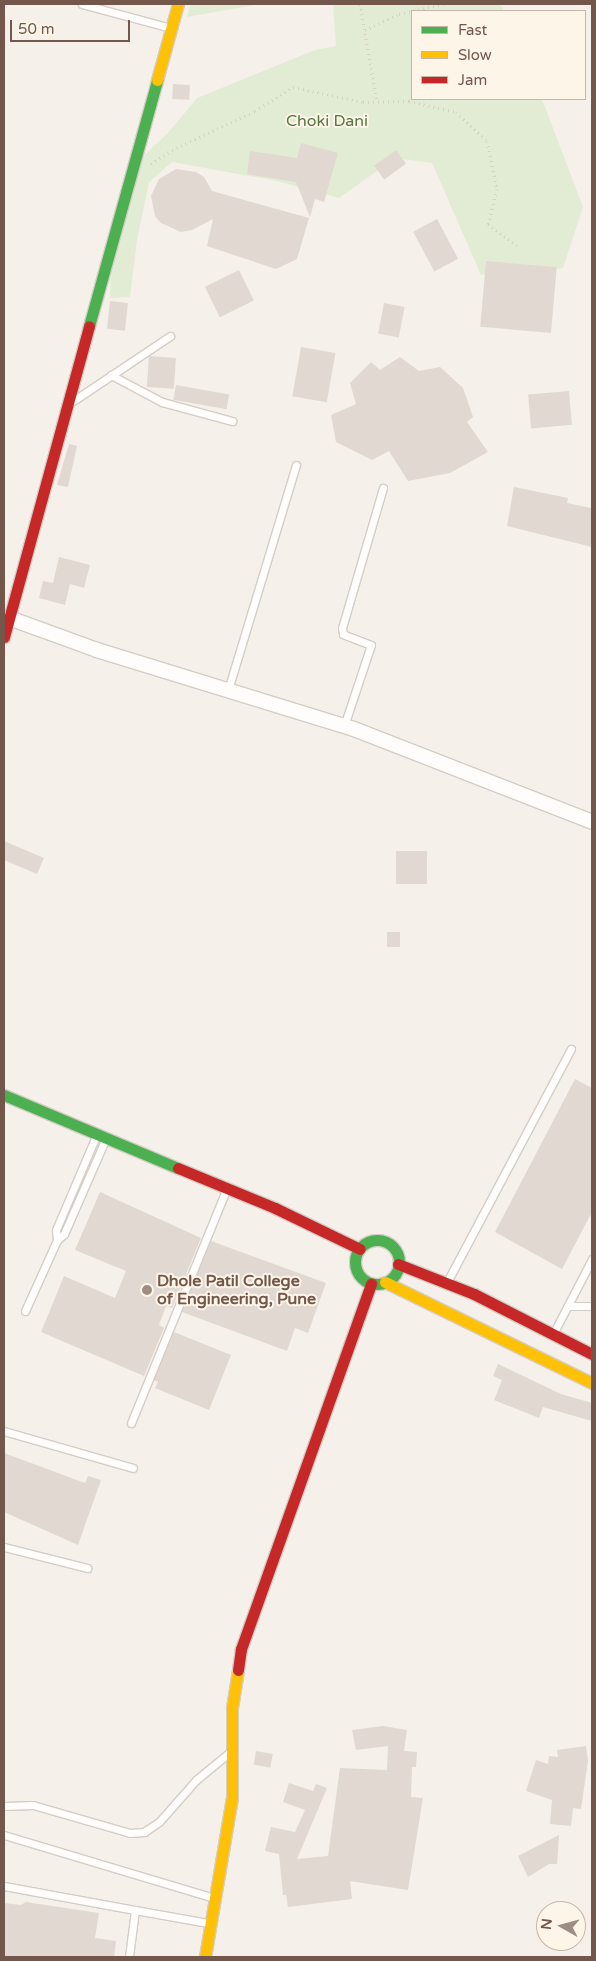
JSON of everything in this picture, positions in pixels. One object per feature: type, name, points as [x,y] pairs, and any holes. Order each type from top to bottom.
[{"type":"street","points":[[4,637],[178,4]]},
{"type":"street","points":[[9,618],[96,650],[344,726],[592,822]]},
{"type":"street","points":[[4,1095],[226,1190],[274,1208],[360,1249]]},
{"type":"street","points":[[385,1282],[395,1273],[398,1264],[396,1252],[386,1242],[372,1241],[360,1249],[356,1269],[371,1283],[385,1282],[592,1383]]},
{"type":"street","points":[[398,1264],[447,1282],[592,1354]]},
{"type":"street","points":[[205,1957],[232,1798],[234,1749],[232,1708],[241,1648],[371,1283]]},
{"type":"lane","points":[[82,4],[171,28]]},
{"type":"lane","points":[[68,404],[170,336]]},
{"type":"lane","points":[[111,375],[162,402],[232,421]]},
{"type":"lane","points":[[228,690],[296,465]]},
{"type":"lane","points":[[344,726],[371,645],[343,634],[342,628],[384,488]]},
{"type":"lane","points":[[447,1282],[571,1049]]},
{"type":"lane","points":[[25,1311],[57,1240],[64,1234],[101,1136]]},
{"type":"lane","points":[[131,1423],[226,1190]]},
{"type":"lane","points":[[553,1334],[592,1259]]},
{"type":"lane","points":[[568,1306],[592,1306]]},
{"type":"lane","points":[[4,1431],[133,1468]]},
{"type":"lane","points":[[4,1548],[87,1568]]},
{"type":"lane","points":[[4,1806],[33,1805],[130,1833],[144,1832],[159,1822],[196,1780],[234,1749]]},
{"type":"lane","points":[[4,1835],[215,1898]]},
{"type":"lane","points":[[4,1886],[211,1924]]},
{"type":"lane","points":[[129,1957],[135,1910]]},
{"type":"path","points":[[360,4],[377,102]]},
{"type":"path","points":[[417,10],[444,4]]},
{"type":"path","points":[[365,30],[399,14],[411,11]]},
{"type":"path","points":[[145,169],[172,150],[255,111],[293,87],[363,102],[409,101],[456,112],[487,141],[497,189],[488,224],[517,245]]},
{"type":"green space","points":[[191,4],[260,4],[187,17]]},
{"type":"green space","name":"Choki Dani","points":[[333,4],[500,4],[503,10],[411,10],[411,100],[542,100],[583,207],[563,268],[481,275],[432,163],[395,158],[339,198],[277,181],[172,162],[149,182],[137,240],[130,297],[110,298],[111,263],[142,157],[167,134],[197,98],[315,50],[336,46]]},
{"type":"building","points":[[173,84],[190,85],[189,100],[172,99]]},
{"type":"building","points":[[301,143],[338,153],[324,202],[315,199],[310,217],[296,182],[247,174],[250,151],[297,158]]},
{"type":"building","points":[[396,150],[406,164],[384,180],[374,166]]},
{"type":"building","points":[[176,169],[196,172],[204,177],[212,191],[309,218],[297,259],[276,269],[207,246],[213,219],[192,230],[181,232],[161,223],[155,216],[151,196],[159,179]]},
{"type":"building","points":[[437,219],[458,259],[434,271],[413,232]]},
{"type":"building","points":[[486,261],[557,267],[551,333],[480,327]]},
{"type":"building","points":[[239,270],[254,301],[220,317],[205,287]]},
{"type":"building","points":[[110,301],[128,303],[125,331],[107,329]]},
{"type":"building","points":[[384,303],[405,307],[399,337],[378,333]]},
{"type":"building","points":[[301,347],[335,353],[327,402],[292,396]]},
{"type":"building","points":[[149,356],[176,358],[174,389],[147,387]]},
{"type":"building","points":[[400,357],[419,371],[440,367],[463,388],[473,417],[467,422],[488,452],[450,473],[408,481],[389,451],[372,460],[336,442],[331,415],[356,404],[350,383],[371,362],[380,370]]},
{"type":"building","points":[[176,385],[229,394],[227,409],[173,400]]},
{"type":"building","points":[[569,391],[572,425],[531,428],[528,395]]},
{"type":"building","points":[[69,444],[77,446],[68,487],[57,485]]},
{"type":"building","points":[[514,487],[568,498],[567,503],[591,508],[592,547],[507,526]]},
{"type":"building","points":[[59,557],[90,565],[84,588],[70,584],[65,605],[39,598],[43,581],[53,583]]},
{"type":"building","points":[[4,841],[44,858],[37,874],[4,860]]},
{"type":"building","points":[[396,851],[427,851],[427,884],[396,884]]},
{"type":"building","points":[[387,932],[400,932],[400,947],[387,947]]},
{"type":"building","points":[[575,1079],[592,1088],[592,1212],[562,1269],[495,1232]]},
{"type":"building","name":"Dhole Patil College of Engineering, Pune","points":[[100,1192],[201,1238],[172,1308],[166,1306],[159,1325],[164,1328],[144,1376],[41,1332],[64,1276],[115,1298],[126,1271],[75,1250]]},
{"type":"building","points":[[211,1241],[326,1283],[308,1333],[295,1328],[287,1351],[182,1312]]},
{"type":"building","points":[[174,1332],[231,1355],[209,1410],[155,1388],[158,1382],[154,1380]]},
{"type":"building","points":[[498,1364],[561,1394],[592,1403],[592,1421],[543,1407],[539,1418],[494,1400],[502,1380],[493,1376]]},
{"type":"building","points":[[4,1453],[85,1483],[88,1476],[101,1480],[78,1545],[4,1512]]},
{"type":"building","points":[[383,1726],[407,1730],[404,1751],[417,1752],[416,1767],[412,1767],[411,1797],[423,1798],[408,1890],[350,1881],[352,1899],[288,1907],[286,1895],[283,1895],[279,1854],[265,1851],[271,1827],[295,1832],[305,1810],[283,1802],[289,1783],[313,1791],[316,1784],[327,1788],[297,1859],[328,1856],[340,1768],[387,1770],[388,1746],[356,1750],[352,1730]]},
{"type":"building","points":[[586,1746],[588,1761],[581,1809],[573,1808],[571,1826],[550,1824],[552,1800],[526,1791],[536,1760],[548,1764],[549,1756],[558,1757],[557,1750]]},
{"type":"building","points":[[256,1751],[273,1754],[270,1768],[254,1765]]},
{"type":"building","points":[[559,1835],[557,1864],[549,1864],[528,1877],[518,1856]]},
{"type":"building","points":[[26,1902],[99,1913],[95,1938],[116,1941],[114,1957],[4,1957],[4,1903],[21,1905]]},
{"type":"traffic: fast","points":[[89,326],[157,80]]},
{"type":"traffic: fast","points":[[4,1095],[178,1168]]},
{"type":"traffic: fast","points":[[377,1240],[389,1244],[395,1250],[399,1262],[395,1274],[389,1280],[377,1284],[365,1280],[359,1274],[355,1262],[359,1250],[365,1244],[377,1240]]},
{"type":"traffic: slow","points":[[157,80],[178,4]]},
{"type":"traffic: slow","points":[[385,1282],[592,1383]]},
{"type":"traffic: slow","points":[[205,1957],[232,1798],[232,1708],[238,1670]]},
{"type":"traffic: jam","points":[[4,637],[89,326]]},
{"type":"traffic: jam","points":[[178,1168],[275,1208],[360,1249]]},
{"type":"traffic: jam","points":[[398,1264],[474,1294],[592,1354]]},
{"type":"traffic: jam","points":[[238,1670],[241,1649],[371,1283]]},
{"type":"place","name":"Dhole Patil College of Engineering, Pune","points":[[147,1290]]}]
